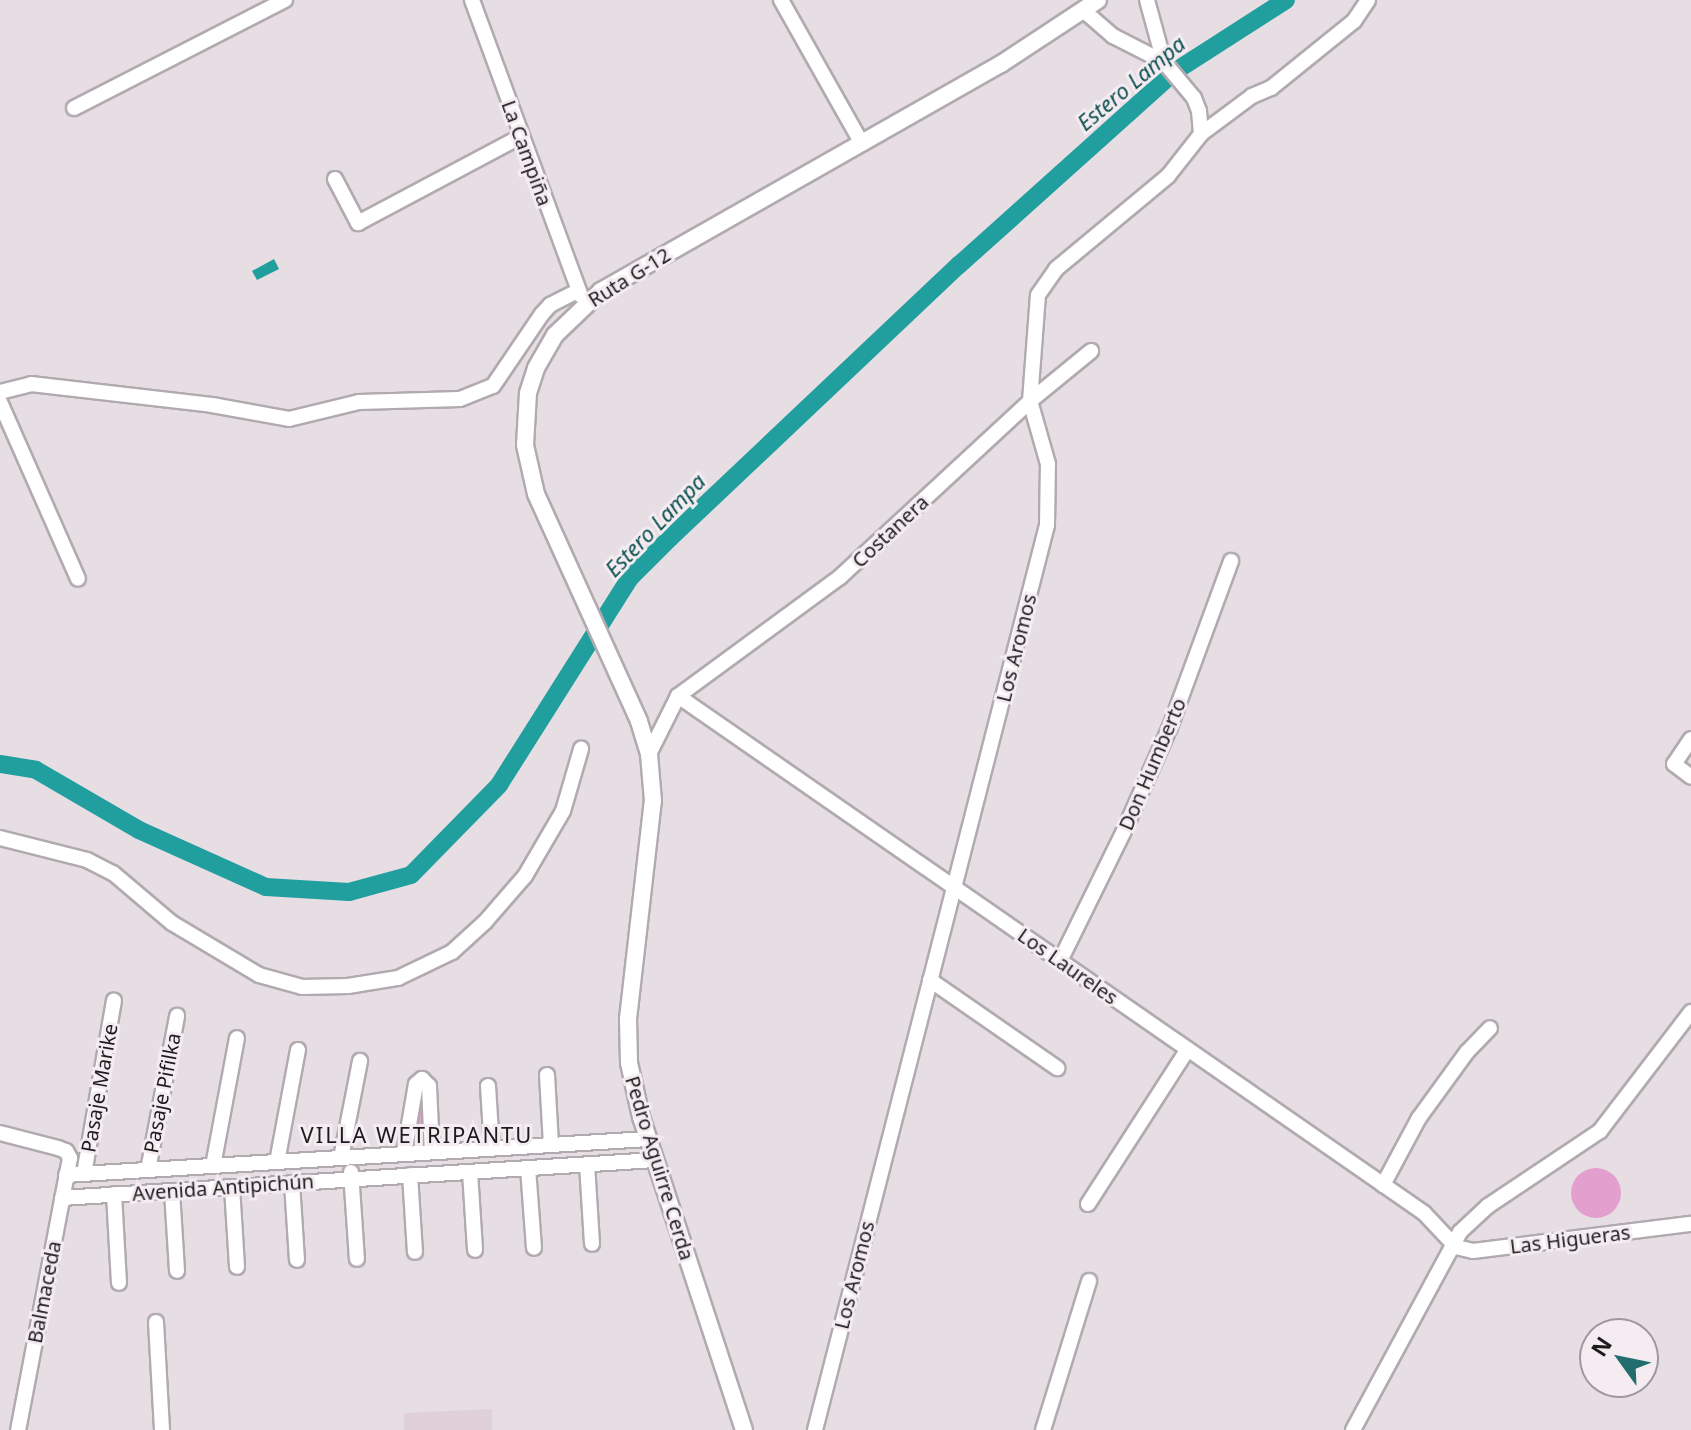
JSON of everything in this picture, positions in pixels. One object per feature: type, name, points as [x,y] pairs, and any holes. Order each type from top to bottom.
[{"type":"main road","name":"Ruta G-12","points":[[649,754],[530,474],[525,445],[525,407],[532,379],[548,347],[582,297],[609,285],[1001,64],[1098,0]]},
{"type":"main road","name":"Pedro Aguirre Cerda","points":[[649,754],[653,801],[628,1035],[631,1077],[648,1139],[744,1430]]},
{"type":"street","points":[[74,108],[285,0]]},
{"type":"street","name":"La Campiña","points":[[472,0],[520,137],[582,297]]},
{"type":"street","points":[[781,0],[861,142]]},
{"type":"street","points":[[1147,0],[1164,62],[1197,104],[1201,134]]},
{"type":"street","name":"Los Aromos","points":[[815,1430],[1047,525],[1048,464],[1030,401],[1035,308],[1045,281],[1168,176],[1201,134],[1252,96],[1271,88],[1354,21],[1368,0]]},
{"type":"street","points":[[1083,10],[1113,36],[1164,62]]},
{"type":"street","points":[[335,179],[358,223],[520,137]]},
{"type":"street","points":[[0,392],[31,384],[212,405],[289,419],[359,402],[460,399],[493,386],[550,305],[582,297]]},
{"type":"street","name":"Costanera","points":[[678,696],[840,577],[1030,401],[1091,351]]},
{"type":"street","points":[[0,402],[78,579]]},
{"type":"street","name":"Don Humberto","points":[[1060,961],[1170,727],[1231,561]]},
{"type":"street","points":[[649,754],[678,696]]},
{"type":"street","name":"Los Laureles","points":[[678,696],[1060,961],[1185,1054],[1383,1185],[1433,1221],[1451,1243]]},
{"type":"street","points":[[1691,739],[1674,764],[1691,777]]},
{"type":"street","points":[[0,838],[87,860],[113,873],[172,923],[259,975],[302,987],[348,986],[398,978],[452,952],[485,922],[525,876],[563,811],[581,749]]},
{"type":"street","points":[[930,980],[1057,1068]]},
{"type":"street","name":"Pasaje Marike","points":[[90,1174],[114,1001]]},
{"type":"street","points":[[1353,1430],[1451,1243],[1480,1213],[1600,1131],[1691,1012]]},
{"type":"street","name":"Pasaje Pifilka","points":[[148,1170],[177,1016]]},
{"type":"street","points":[[1383,1185],[1419,1118],[1467,1052],[1490,1028]]},
{"type":"street","points":[[213,1166],[237,1038]]},
{"type":"street","points":[[277,1162],[298,1050]]},
{"type":"street","points":[[1088,1204],[1185,1054]]},
{"type":"street","points":[[358,1179],[344,1158],[360,1061]]},
{"type":"street","points":[[547,1075],[551,1145]]},
{"type":"street","points":[[404,1154],[416,1084],[422,1079],[429,1086],[432,1152]]},
{"type":"street","points":[[488,1086],[492,1149]]},
{"type":"street","name":"Balmaceda","points":[[0,1133],[68,1154],[18,1430]]},
{"type":"street","name":"Avenida Antipichún","points":[[66,1175],[648,1139]]},
{"type":"street","points":[[592,1244],[593,1164],[597,1142]]},
{"type":"street","points":[[357,1259],[358,1179],[364,1157]]},
{"type":"street","name":"Avenida Antipichún","points":[[62,1198],[655,1160]]},
{"type":"street","points":[[528,1168],[534,1248]]},
{"type":"street","points":[[470,1172],[475,1250]]},
{"type":"street","points":[[90,1174],[96,1195]]},
{"type":"street","points":[[410,1175],[415,1252]]},
{"type":"street","points":[[292,1183],[297,1260]]},
{"type":"street","points":[[232,1187],[237,1267]]},
{"type":"street","points":[[172,1191],[177,1271]]},
{"type":"street","points":[[114,1194],[119,1283]]},
{"type":"street","name":"Las Higueras","points":[[1451,1243],[1473,1251],[1691,1224]]},
{"type":"street","points":[[1043,1430],[1089,1281]]},
{"type":"street","points":[[156,1322],[162,1430]]},
{"type":"shaded area","points":[[425,1087],[428,1146],[408,1147],[419,1089]]},
{"type":"shaded area","points":[[1596,1168],[1613,1176],[1621,1193],[1613,1210],[1596,1218],[1579,1210],[1571,1193],[1579,1176]]},
{"type":"shaded area","points":[[492,1409],[492,1430],[404,1430],[404,1413]]},
{"type":"water","points":[[274,259],[279,269],[257,280],[252,271]]},
{"type":"waterway","name":"Estero Lampa","points":[[0,764],[36,770],[139,830],[266,887],[349,892],[411,875],[499,785],[630,578],[959,265],[1174,72],[1286,0]]},
{"type":"district","name":"VILLA WETRIPANTU","points":[[417,1135]]}]
